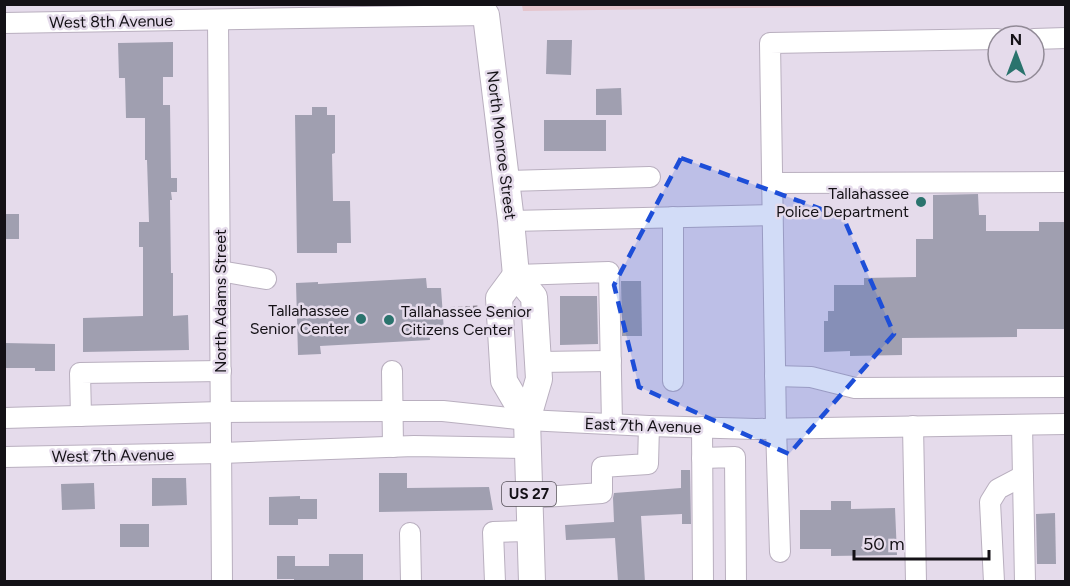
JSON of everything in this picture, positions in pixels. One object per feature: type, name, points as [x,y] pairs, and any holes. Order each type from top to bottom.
[{"type":"main road","name":"North Monroe Street","points":[[485,8],[516,275]]},
{"type":"main road","name":"US 27","points":[[527,420],[504,381],[499,298],[516,275],[534,297],[539,380],[527,420],[532,582]]},
{"type":"street","name":"West 8th Avenue","points":[[4,23],[218,20],[485,8]]},
{"type":"street","name":"North Adams Street","points":[[218,20],[222,582]]},
{"type":"street","points":[[1046,39],[1065,38]]},
{"type":"street","points":[[780,552],[770,43],[986,39]]},
{"type":"street","points":[[506,181],[650,177]]},
{"type":"street","points":[[772,183],[1065,182]]},
{"type":"street","points":[[511,220],[773,215]]},
{"type":"street","points":[[673,217],[673,381]]},
{"type":"street","points":[[220,271],[266,279]]},
{"type":"street","points":[[516,275],[609,272],[612,424]]},
{"type":"street","points":[[538,362],[611,361]]},
{"type":"street","points":[[81,416],[80,374],[220,371]]},
{"type":"street","points":[[392,371],[393,447]]},
{"type":"street","points":[[775,376],[811,377],[855,388],[1065,387]]},
{"type":"street","name":"East 7th Avenue","points":[[221,412],[443,411],[527,420],[702,427],[1065,424]]},
{"type":"street","points":[[4,418],[221,412]]},
{"type":"street","points":[[1022,425],[1025,582]]},
{"type":"street","points":[[529,498],[602,493],[602,467],[648,464],[649,426]]},
{"type":"street","points":[[913,426],[916,582]]},
{"type":"street","points":[[702,427],[703,582]]},
{"type":"street","points":[[221,453],[393,447],[528,448]]},
{"type":"street","name":"West 7th Avenue","points":[[4,457],[221,453]]},
{"type":"street","points":[[702,458],[735,457],[736,582]]},
{"type":"street","points":[[994,582],[990,502],[998,489],[1023,476]]},
{"type":"street","points":[[495,582],[493,532],[530,531]]},
{"type":"street","points":[[410,533],[411,582]]},
{"type":"path","points":[[442,309],[486,306]]},
{"type":"highlighted area","points":[[681,158],[843,217],[894,334],[789,454],[639,387],[614,285]]},
{"type":"shaded area","points":[[522,4],[976,5],[523,11]]},
{"type":"building","points":[[547,40],[572,40],[571,75],[546,74]]},
{"type":"building","points":[[173,42],[173,77],[163,77],[163,105],[170,105],[171,178],[177,178],[177,192],[171,192],[172,200],[170,200],[173,316],[188,315],[189,350],[83,352],[83,318],[143,316],[143,247],[139,247],[139,222],[149,222],[145,118],[126,118],[125,78],[119,78],[118,43]]},
{"type":"building","points":[[621,88],[622,115],[596,115],[596,89]]},
{"type":"building","points":[[312,107],[327,107],[327,115],[335,115],[335,153],[332,154],[333,201],[350,201],[351,243],[337,243],[337,253],[297,253],[295,115],[312,115]]},
{"type":"building","points":[[544,120],[606,120],[606,151],[544,151]]},
{"type":"building","points":[[978,194],[979,215],[986,215],[986,231],[1039,231],[1039,222],[1065,222],[1065,329],[1017,329],[1017,337],[902,338],[902,355],[850,356],[850,351],[824,352],[824,321],[828,321],[828,311],[834,311],[834,285],[864,285],[864,278],[916,277],[916,239],[933,239],[933,195]]},
{"type":"building","points":[[4,214],[19,214],[19,239],[4,239]]},
{"type":"building","name":"Tallahassee Senior Citizens Center","points":[[426,278],[427,288],[441,288],[444,331],[429,332],[430,340],[320,346],[321,354],[298,355],[296,283],[318,282],[318,284]]},
{"type":"building","points":[[621,281],[641,281],[642,336],[622,336]]},
{"type":"building","points":[[560,296],[597,296],[598,344],[560,345]]},
{"type":"building","points":[[4,343],[55,344],[55,371],[35,371],[35,368],[4,368]]},
{"type":"building","points":[[681,470],[690,470],[691,524],[682,524],[682,514],[641,516],[645,582],[618,582],[615,538],[566,540],[565,525],[614,522],[614,493],[681,488]]},
{"type":"building","points":[[379,473],[407,473],[407,488],[489,487],[493,510],[379,512]]},
{"type":"building","points":[[152,478],[186,478],[187,505],[152,506]]},
{"type":"building","points":[[94,483],[95,509],[62,510],[61,484]]},
{"type":"building","points":[[300,496],[300,499],[317,499],[317,519],[298,519],[298,525],[269,525],[269,497]]},
{"type":"building","points":[[831,501],[851,501],[851,509],[895,508],[897,555],[831,556],[831,549],[800,549],[800,510],[831,510]]},
{"type":"building","points":[[1055,513],[1056,564],[1037,564],[1036,514]]},
{"type":"building","points":[[120,524],[149,524],[149,547],[120,547]]},
{"type":"building","points":[[329,554],[363,554],[363,582],[294,582],[294,579],[277,579],[277,556],[295,556],[295,566],[329,566]]},
{"type":"place","name":"Tallahassee Police Department","points":[[921,202]]},
{"type":"place","name":"Tallahassee Senior Center","points":[[361,319]]},
{"type":"place","name":"Tallahassee Senior Citizens Center","points":[[389,320]]}]
